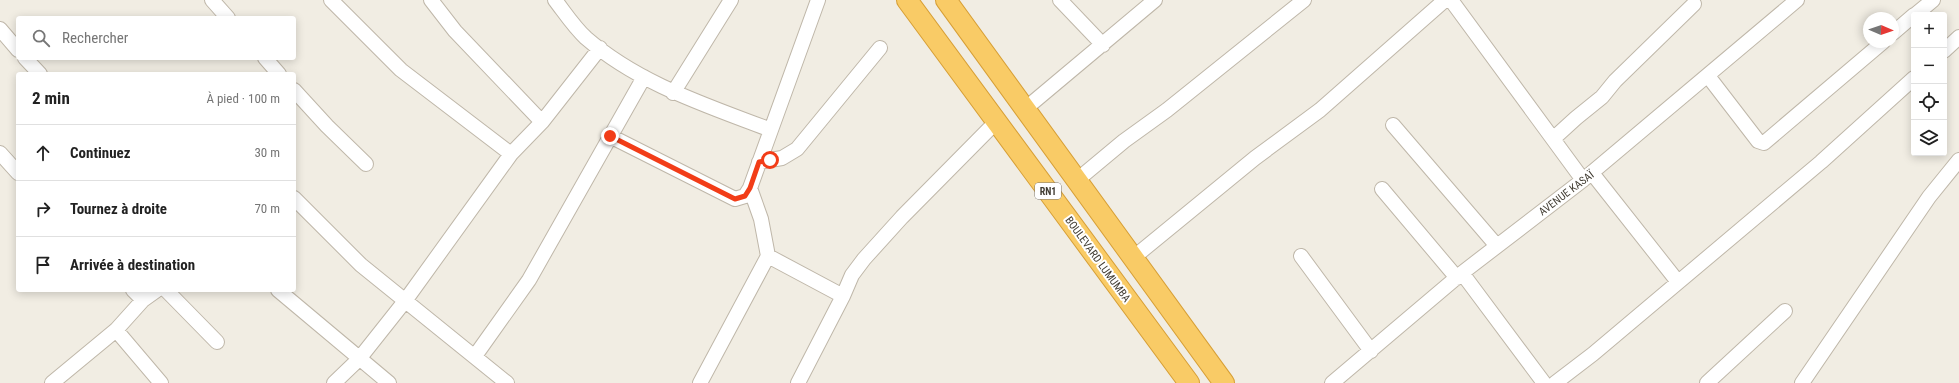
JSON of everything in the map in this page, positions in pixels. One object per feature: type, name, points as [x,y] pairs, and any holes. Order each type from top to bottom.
[{"type":"highway","name":"BOULEVARD LUMUMBA","points":[[907,0],[1189,383]]},
{"type":"highway","name":"RN1","points":[[946,0],[1224,383]]},
{"type":"street","points":[[212,0],[226,16]]},
{"type":"street","points":[[331,0],[401,70],[511,154]]},
{"type":"street","points":[[431,0],[455,31],[542,122]]},
{"type":"street","points":[[555,0],[578,29],[600,48],[644,77],[672,93],[771,130]]},
{"type":"street","points":[[672,93],[731,0]]},
{"type":"street","points":[[610,136],[735,199],[745,196],[750,188],[818,0]]},
{"type":"street","points":[[1060,0],[1103,45]]},
{"type":"street","points":[[1024,109],[1103,45],[1155,0]]},
{"type":"street","points":[[1076,181],[1124,141],[1167,110],[1304,0]]},
{"type":"street","points":[[1133,258],[1255,158],[1320,110],[1445,0]]},
{"type":"street","points":[[1451,0],[1553,139],[1678,282]]},
{"type":"street","name":"AVENUE KASAÏ","points":[[1332,383],[1459,276],[1587,177],[1798,0]]},
{"type":"street","points":[[1918,12],[1933,0]]},
{"type":"street","points":[[1553,139],[1602,97],[1615,81],[1694,4]]},
{"type":"street","points":[[1899,29],[1911,18]]},
{"type":"street","points":[[0,29],[16,48]]},
{"type":"street","points":[[1947,48],[1959,37]]},
{"type":"street","points":[[334,383],[359,359],[404,301],[511,154],[542,122],[600,48]]},
{"type":"street","points":[[759,162],[782,158],[797,149],[880,48]]},
{"type":"street","points":[[1708,76],[1758,141],[1764,143],[1876,48]]},
{"type":"street","points":[[28,60],[38,72]]},
{"type":"street","points":[[267,60],[277,72]]},
{"type":"street","points":[[475,356],[529,280],[644,77]]},
{"type":"street","points":[[1555,383],[1678,282],[1820,162],[1911,81]]},
{"type":"street","points":[[296,92],[327,126],[366,164]]},
{"type":"street","points":[[798,383],[843,296],[852,275],[876,244],[996,121]]},
{"type":"street","points":[[1393,125],[1497,246]]},
{"type":"street","points":[[0,153],[16,170]]},
{"type":"street","points":[[1802,383],[1929,197],[1959,160]]},
{"type":"street","points":[[700,383],[768,256],[761,219],[750,188]]},
{"type":"street","points":[[1382,189],[1459,276],[1544,383]]},
{"type":"street","points":[[296,200],[361,265],[507,383]]},
{"type":"street","points":[[768,256],[843,296]]},
{"type":"street","points":[[1301,256],[1371,351]]},
{"type":"street","points":[[135,292],[143,300]]},
{"type":"street","points":[[58,381],[116,330],[143,300],[155,292]]},
{"type":"street","points":[[168,292],[217,342]]},
{"type":"street","points":[[281,292],[389,383]]},
{"type":"street","points":[[1707,383],[1786,311]]},
{"type":"street","points":[[116,330],[161,383]]},
{"type":"route","points":[[610,136],[735,199],[745,196],[750,188],[759,162],[770,160]]}]
